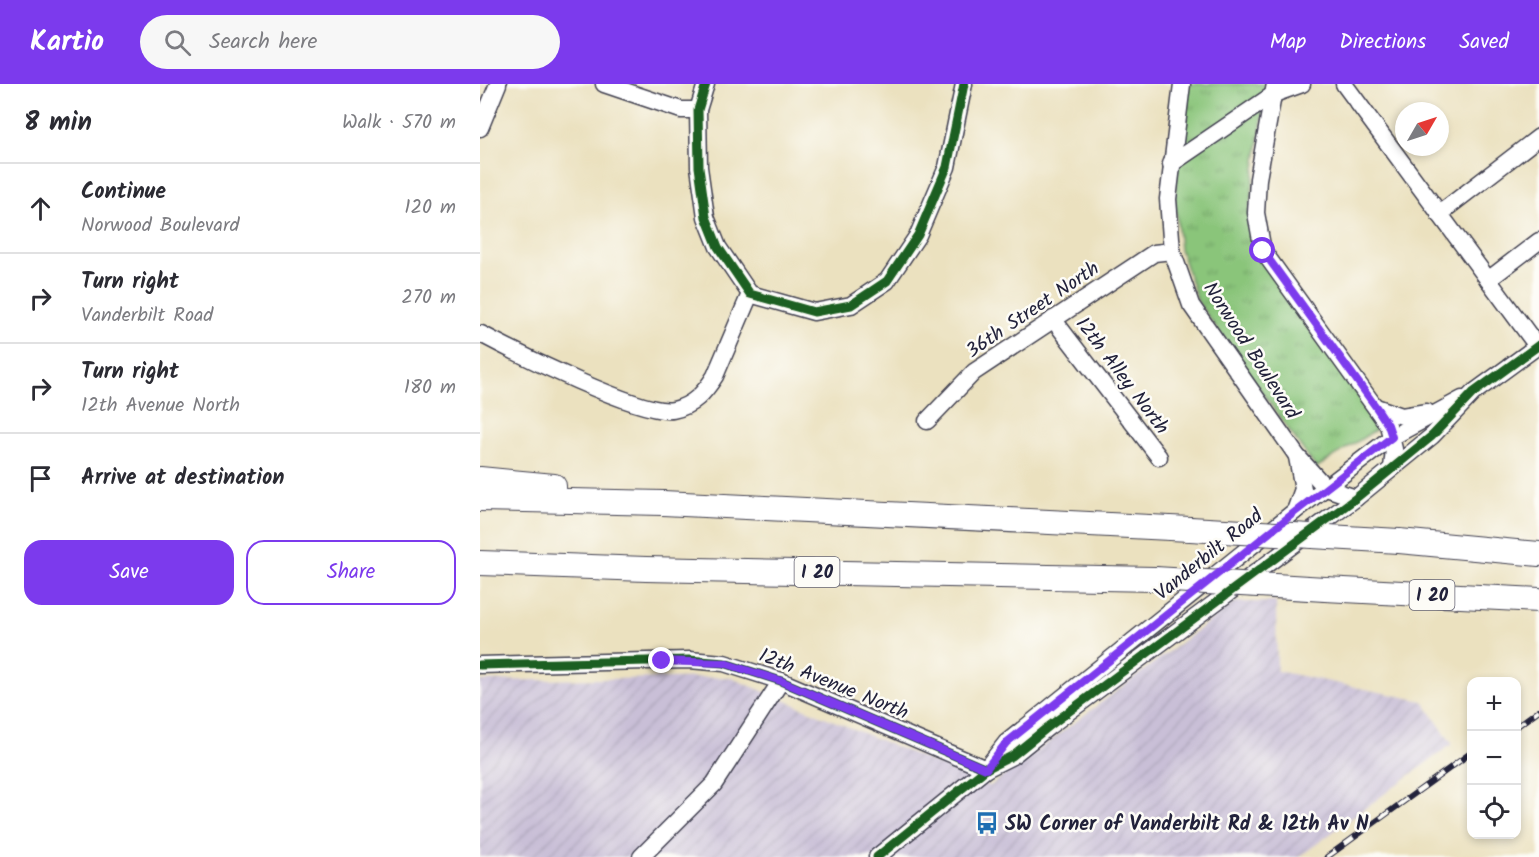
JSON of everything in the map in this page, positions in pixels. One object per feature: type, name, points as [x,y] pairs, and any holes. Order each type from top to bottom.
[{"type":"highway","points":[[480,479],[566,487],[663,503]]},
{"type":"highway","points":[[480,499],[663,503],[1190,529],[1399,542],[1539,554]]},
{"type":"highway","name":"I 20","points":[[480,563],[646,569],[1155,579],[1539,600]]},
{"type":"highway","points":[[480,575],[646,569]]},
{"type":"street","points":[[480,128],[498,84]]},
{"type":"street","points":[[604,84],[681,110],[698,110]]},
{"type":"street","points":[[706,84],[698,110],[699,167],[706,217],[718,246],[750,294],[814,312],[851,305],[887,282],[918,235],[947,167],[964,84]]},
{"type":"street","name":"Norwood Boulevard","points":[[1182,84],[1168,199],[1172,250],[1191,305],[1297,456],[1326,488],[1356,498]]},
{"type":"street","points":[[1171,164],[1274,89],[1302,84]]},
{"type":"street","points":[[1344,84],[1538,345]]},
{"type":"street","points":[[1274,89],[1258,178],[1256,213],[1263,251],[1388,425],[1394,449],[1392,468]]},
{"type":"street","points":[[1439,214],[1539,137]]},
{"type":"street","points":[[1488,280],[1539,241]]},
{"type":"street","name":"36th Street North","points":[[927,421],[974,372],[1154,253],[1172,250]]},
{"type":"street","points":[[480,334],[517,354],[591,386],[649,407],[672,410],[697,400],[707,389],[715,376],[750,294]]},
{"type":"street","name":"12th Alley North","points":[[1053,319],[1159,457]]},
{"type":"street","name":"Vanderbilt Road","points":[[878,857],[986,769],[1012,756],[1057,720],[1356,498],[1432,436],[1473,393],[1538,345]]},
{"type":"street","name":"Vanderbilt Road","points":[[986,769],[1006,743],[1392,437],[1473,393]]},
{"type":"street","points":[[1376,407],[1402,416],[1440,409]]},
{"type":"street","points":[[1295,512],[1302,489],[1302,475],[1297,456]]},
{"type":"street","name":"12th Avenue North","points":[[480,665],[689,660],[724,663],[781,681],[986,769]]},
{"type":"street","points":[[641,857],[714,784],[781,681]]},
{"type":"shaded area","points":[[1235,602],[1276,602],[1277,671],[1423,701],[1452,744],[1299,857],[480,857],[480,681],[729,677],[990,786]]},
{"type":"green space","points":[[1186,84],[1267,84],[1249,211],[1257,251],[1362,398],[1377,429],[1316,468],[1198,302],[1180,249],[1175,199]]},
{"type":"railway","points":[[1521,723],[1539,710]]},
{"type":"railway","points":[[1327,857],[1467,756]]},
{"type":"cycle path","points":[[706,84],[698,110],[699,167],[706,217],[718,247],[750,294],[814,312],[851,305],[887,281],[918,235],[947,167],[964,84]]},
{"type":"cycle path","points":[[877,857],[986,769],[1012,756],[1356,498],[1432,436],[1473,393],[1539,345]]},
{"type":"cycle path","points":[[480,665],[689,660],[724,663],[781,681],[986,769]]},
{"type":"place","name":"SW Corner of Vanderbilt Rd & 12th Av N","points":[[987,823]]},
{"type":"route","points":[[662,661],[689,660],[724,663],[753,671],[986,769],[1006,743],[1392,437],[1388,425],[1376,407],[1263,251]]}]
